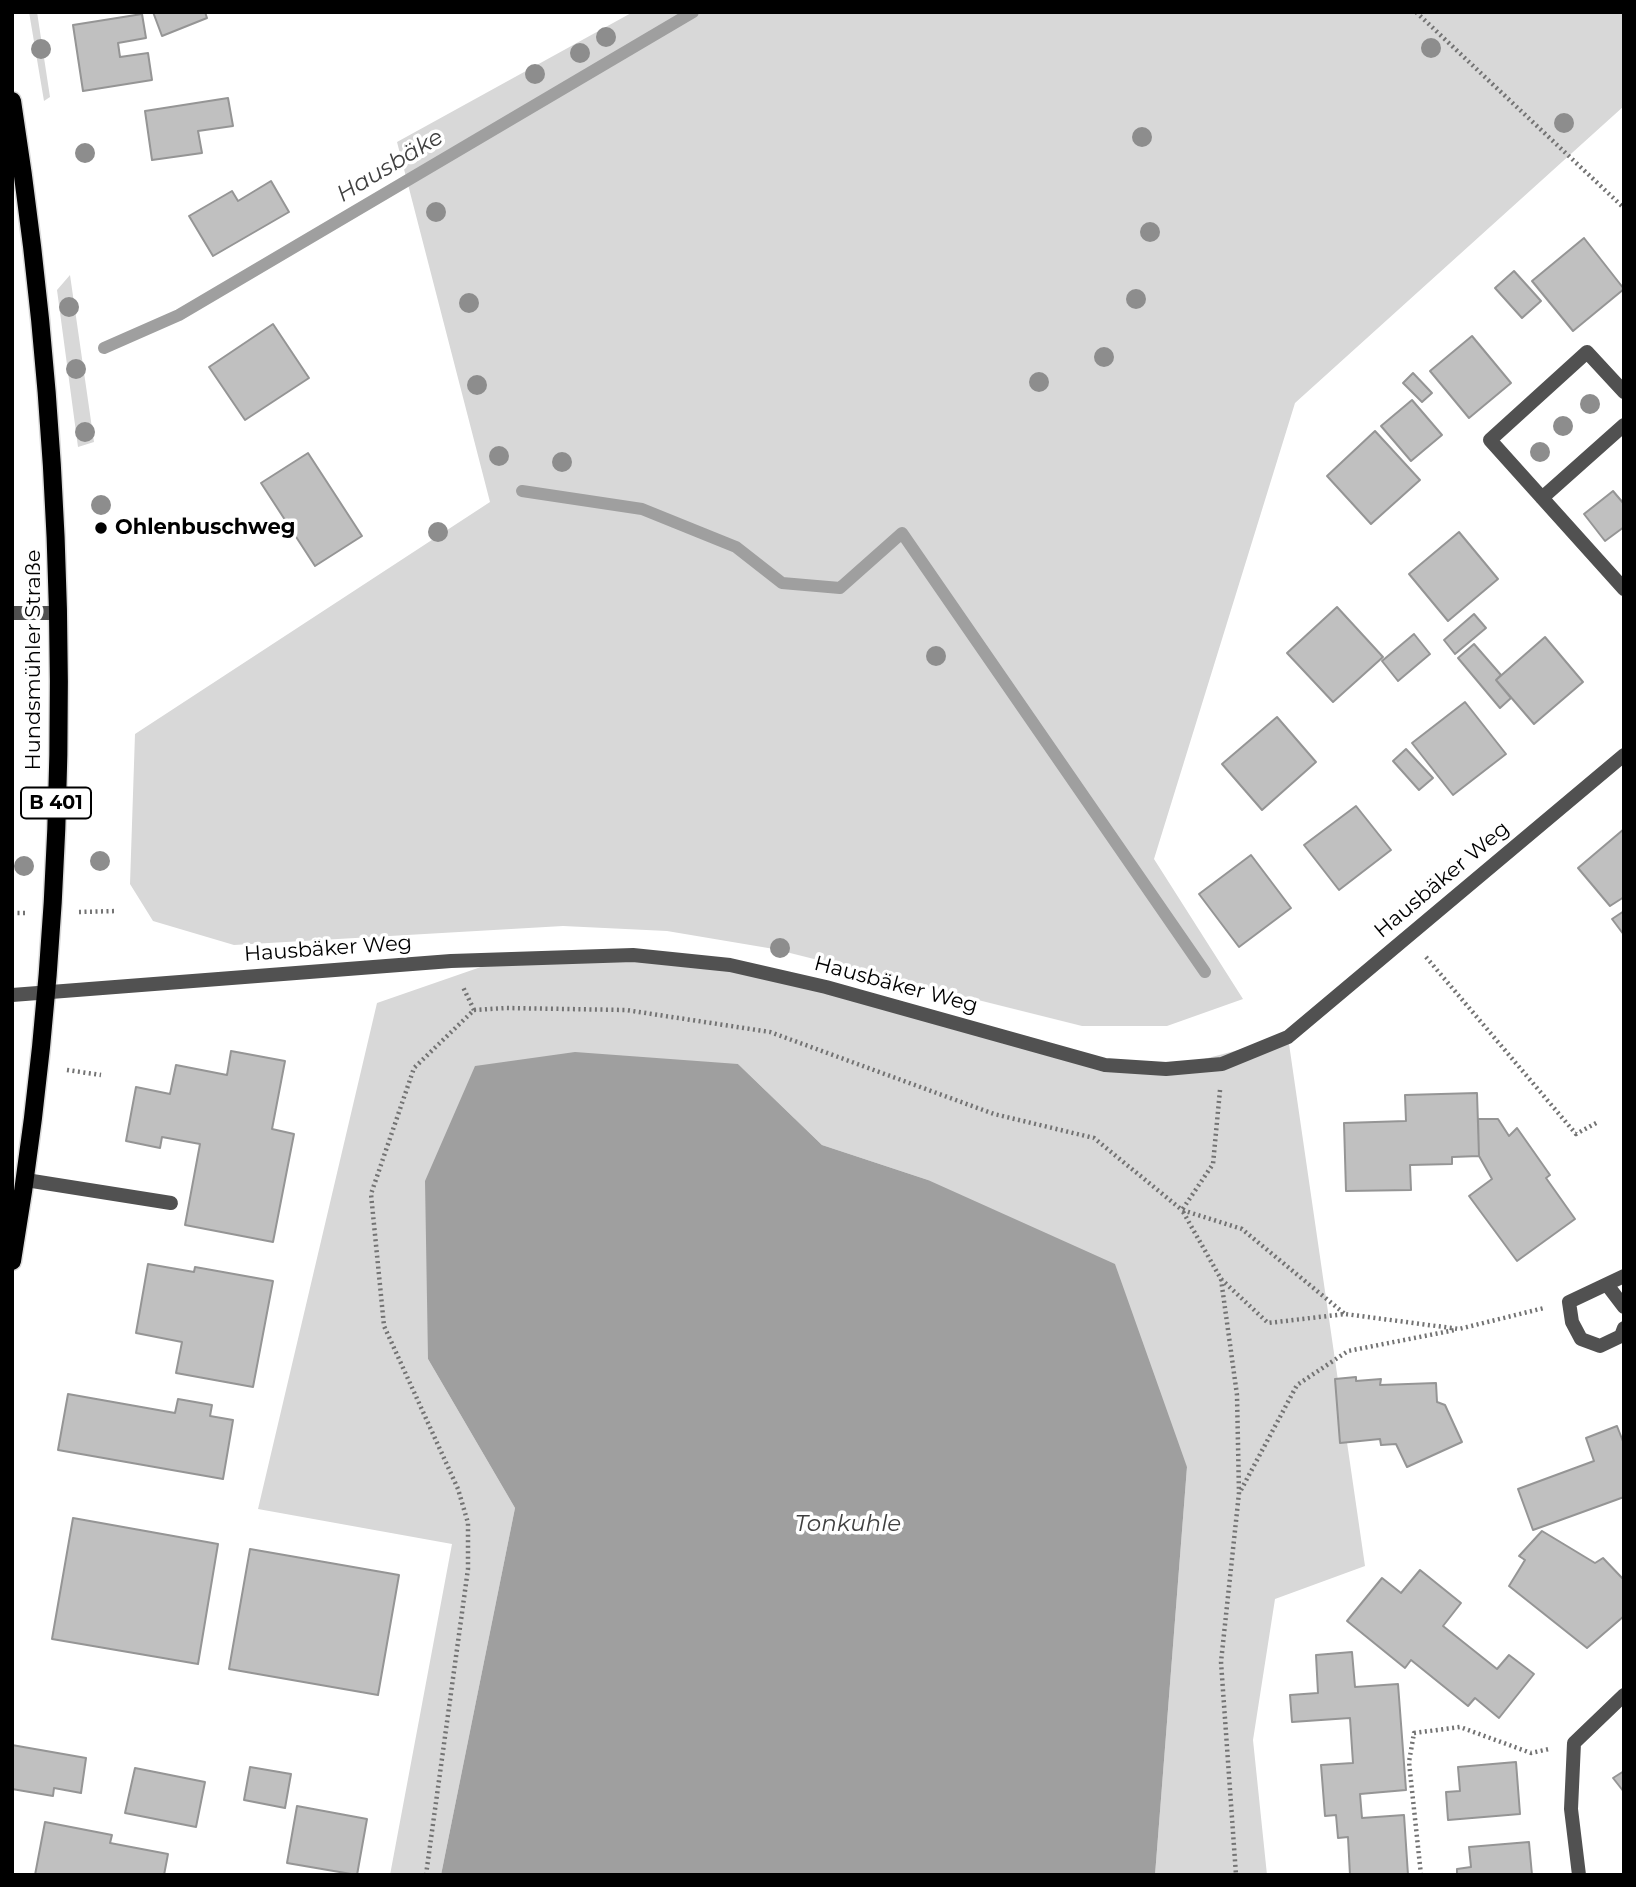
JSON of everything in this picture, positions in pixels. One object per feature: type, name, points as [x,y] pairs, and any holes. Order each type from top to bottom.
[{"type":"main road","name":"Hundsmühler Straße","points":[[12,101],[30,229],[49,425],[57,531],[59,717],[48,994],[26,1180],[12,1261]]},
{"type":"street","points":[[1624,392],[1587,352],[1489,440],[1624,589]]},
{"type":"street","points":[[1542,498],[1624,425]]},
{"type":"street","points":[[12,614],[58,613]]},
{"type":"street","name":"Hausbäker Weg","points":[[48,994],[451,961],[633,955],[730,965],[825,987],[1105,1065],[1166,1069],[1222,1064],[1288,1037],[1624,755]]},
{"type":"street","points":[[12,995],[48,994]]},
{"type":"street","points":[[26,1180],[171,1203]]},
{"type":"street","points":[[1624,1276],[1569,1303],[1573,1322],[1581,1339],[1600,1346],[1621,1336],[1624,1328]]},
{"type":"street","points":[[1608,1286],[1624,1307]]},
{"type":"street","points":[[1579,1875],[1571,1809],[1574,1743],[1624,1695]]},
{"type":"path","points":[[1416,12],[1624,208]]},
{"type":"path","points":[[1408,936],[1576,1134],[1598,1122]]},
{"type":"path","points":[[451,961],[474,1010]]},
{"type":"path","points":[[426,1875],[467,1569],[468,1523],[458,1489],[384,1326],[371,1194],[414,1068],[474,1010],[626,1010],[770,1032],[994,1114],[1094,1138],[1182,1210],[1221,1279],[1268,1322],[1345,1314],[1459,1329]]},
{"type":"path","points":[[1182,1210],[1213,1164],[1222,1064]]},
{"type":"path","points":[[1182,1210],[1242,1229],[1345,1314]]},
{"type":"path","points":[[1221,1279],[1237,1395],[1240,1493],[1221,1662],[1236,1875]]},
{"type":"path","points":[[1240,1493],[1297,1385],[1349,1352],[1569,1303]]},
{"type":"path","points":[[1421,1875],[1409,1762],[1414,1733],[1460,1727],[1531,1753],[1574,1743]]},
{"type":"shaded area","points":[[29,12],[37,12],[50,97],[44,101]]},
{"type":"shaded area","points":[[633,12],[1624,12],[1624,106],[1295,403],[1154,859],[1243,999],[1167,1026],[1082,1026],[774,949],[667,931],[563,926],[234,945],[153,921],[130,884],[135,734],[490,502],[397,142]]},
{"type":"shaded area","points":[[70,275],[94,442],[78,447],[57,290]]},
{"type":"shaded area","points":[[633,955],[826,987],[1105,1065],[1166,1069],[1288,1037],[1365,1566],[1275,1599],[1253,1740],[1267,1875],[1155,1875],[1187,1467],[928,1180],[822,1145],[738,1064],[428,1359],[515,1508],[441,1875],[390,1875],[452,1544],[258,1509],[377,1003],[501,960]]},
{"type":"water","name":"Tonkuhle","points":[[575,1052],[738,1064],[822,1145],[928,1180],[1115,1264],[1187,1467],[1155,1875],[441,1875],[515,1508],[428,1359],[425,1181],[475,1066]]},
{"type":"building","points":[[153,12],[205,12],[207,18],[162,36]]},
{"type":"building","points":[[142,14],[146,38],[118,43],[120,57],[148,53],[152,80],[83,91],[73,25]]},
{"type":"building","points":[[228,98],[233,126],[198,131],[202,153],[152,160],[145,111]]},
{"type":"building","points":[[271,181],[289,212],[213,256],[189,216],[232,191],[238,201]]},
{"type":"building","points":[[1584,238],[1624,289],[1573,331],[1532,281]]},
{"type":"building","points":[[1514,271],[1541,301],[1522,318],[1495,288]]},
{"type":"building","points":[[273,324],[309,378],[245,420],[209,367]]},
{"type":"building","points":[[1472,336],[1511,383],[1469,418],[1430,371]]},
{"type":"building","points":[[1413,373],[1432,393],[1422,402],[1403,383]]},
{"type":"building","points":[[1412,400],[1442,435],[1411,461],[1381,426]]},
{"type":"building","points":[[1375,431],[1420,480],[1371,524],[1327,476]]},
{"type":"building","points":[[308,453],[362,536],[315,566],[261,483]]},
{"type":"building","points":[[1613,491],[1624,504],[1624,527],[1605,541],[1584,514]]},
{"type":"building","points":[[1459,532],[1498,579],[1448,621],[1409,574]]},
{"type":"building","points":[[1337,607],[1383,657],[1333,702],[1287,653]]},
{"type":"building","points":[[1474,614],[1486,628],[1455,654],[1444,640]]},
{"type":"building","points":[[1414,634],[1430,654],[1398,681],[1382,661]]},
{"type":"building","points":[[1545,637],[1583,682],[1534,724],[1496,680]]},
{"type":"building","points":[[1474,644],[1501,675],[1496,680],[1511,698],[1500,708],[1458,658]]},
{"type":"building","points":[[1465,702],[1506,754],[1453,795],[1412,743]]},
{"type":"building","points":[[1277,717],[1316,762],[1262,810],[1222,764]]},
{"type":"building","points":[[1406,749],[1433,778],[1419,790],[1393,761]]},
{"type":"building","points":[[1356,806],[1391,850],[1339,890],[1304,845]]},
{"type":"building","points":[[1624,829],[1624,897],[1610,906],[1578,868]]},
{"type":"building","points":[[1251,855],[1291,908],[1239,947],[1199,894]]},
{"type":"building","points":[[1624,911],[1624,935],[1612,919]]},
{"type":"building","points":[[231,1051],[285,1061],[272,1129],[294,1134],[273,1242],[185,1225],[200,1144],[162,1137],[160,1148],[126,1141],[136,1087],[170,1094],[176,1065],[227,1075]]},
{"type":"building","points":[[1477,1093],[1479,1156],[1452,1157],[1452,1164],[1410,1165],[1411,1190],[1346,1191],[1344,1123],[1406,1121],[1405,1095]]},
{"type":"building","points":[[1478,1119],[1498,1119],[1509,1136],[1517,1128],[1550,1175],[1546,1178],[1575,1219],[1517,1261],[1469,1196],[1492,1179],[1479,1156]]},
{"type":"building","points":[[148,1264],[194,1272],[195,1267],[273,1281],[253,1387],[176,1373],[182,1342],[136,1333]]},
{"type":"building","points":[[1356,1377],[1356,1381],[1381,1379],[1380,1385],[1436,1383],[1437,1402],[1445,1405],[1462,1442],[1407,1467],[1396,1444],[1381,1445],[1380,1439],[1340,1443],[1335,1379]]},
{"type":"building","points":[[68,1394],[175,1413],[178,1399],[212,1405],[210,1416],[233,1420],[223,1479],[58,1450]]},
{"type":"building","points":[[1617,1426],[1624,1444],[1624,1497],[1533,1530],[1518,1489],[1594,1461],[1586,1438]]},
{"type":"building","points":[[73,1518],[218,1544],[198,1664],[52,1639]]},
{"type":"building","points":[[1542,1531],[1595,1563],[1603,1558],[1624,1580],[1624,1616],[1587,1648],[1509,1586],[1525,1560],[1519,1556]]},
{"type":"building","points":[[250,1549],[399,1575],[378,1695],[229,1669]]},
{"type":"building","points":[[1420,1570],[1461,1603],[1443,1626],[1497,1669],[1509,1655],[1534,1674],[1499,1718],[1475,1698],[1468,1706],[1411,1660],[1405,1668],[1347,1621],[1382,1578],[1401,1593]]},
{"type":"building","points":[[1352,1652],[1355,1687],[1398,1684],[1406,1790],[1360,1794],[1362,1818],[1404,1815],[1408,1875],[1350,1875],[1348,1837],[1338,1838],[1336,1815],[1325,1816],[1321,1765],[1353,1763],[1350,1718],[1292,1722],[1290,1695],[1318,1693],[1316,1655]]},
{"type":"building","points":[[12,1745],[86,1758],[81,1793],[54,1788],[53,1796],[12,1789]]},
{"type":"building","points":[[1516,1762],[1520,1814],[1448,1820],[1446,1792],[1460,1791],[1458,1767]]},
{"type":"building","points":[[250,1767],[291,1774],[285,1808],[244,1800]]},
{"type":"building","points":[[135,1768],[205,1782],[196,1827],[125,1813]]},
{"type":"building","points":[[1624,1771],[1624,1792],[1613,1778]]},
{"type":"building","points":[[297,1806],[367,1819],[357,1875],[287,1863]]},
{"type":"building","points":[[45,1822],[112,1835],[110,1843],[168,1854],[164,1875],[35,1875]]},
{"type":"building","points":[[1529,1842],[1532,1875],[1457,1875],[1457,1869],[1471,1867],[1469,1847]]},
{"type":"waterway","name":"Hausbäke","points":[[104,348],[179,315],[693,12]]},
{"type":"waterway","points":[[522,491],[642,509],[736,547],[782,583],[840,588],[902,533],[1205,972]]},
{"type":"place","name":"Ohlenbuschweg","points":[[101,528]]}]
